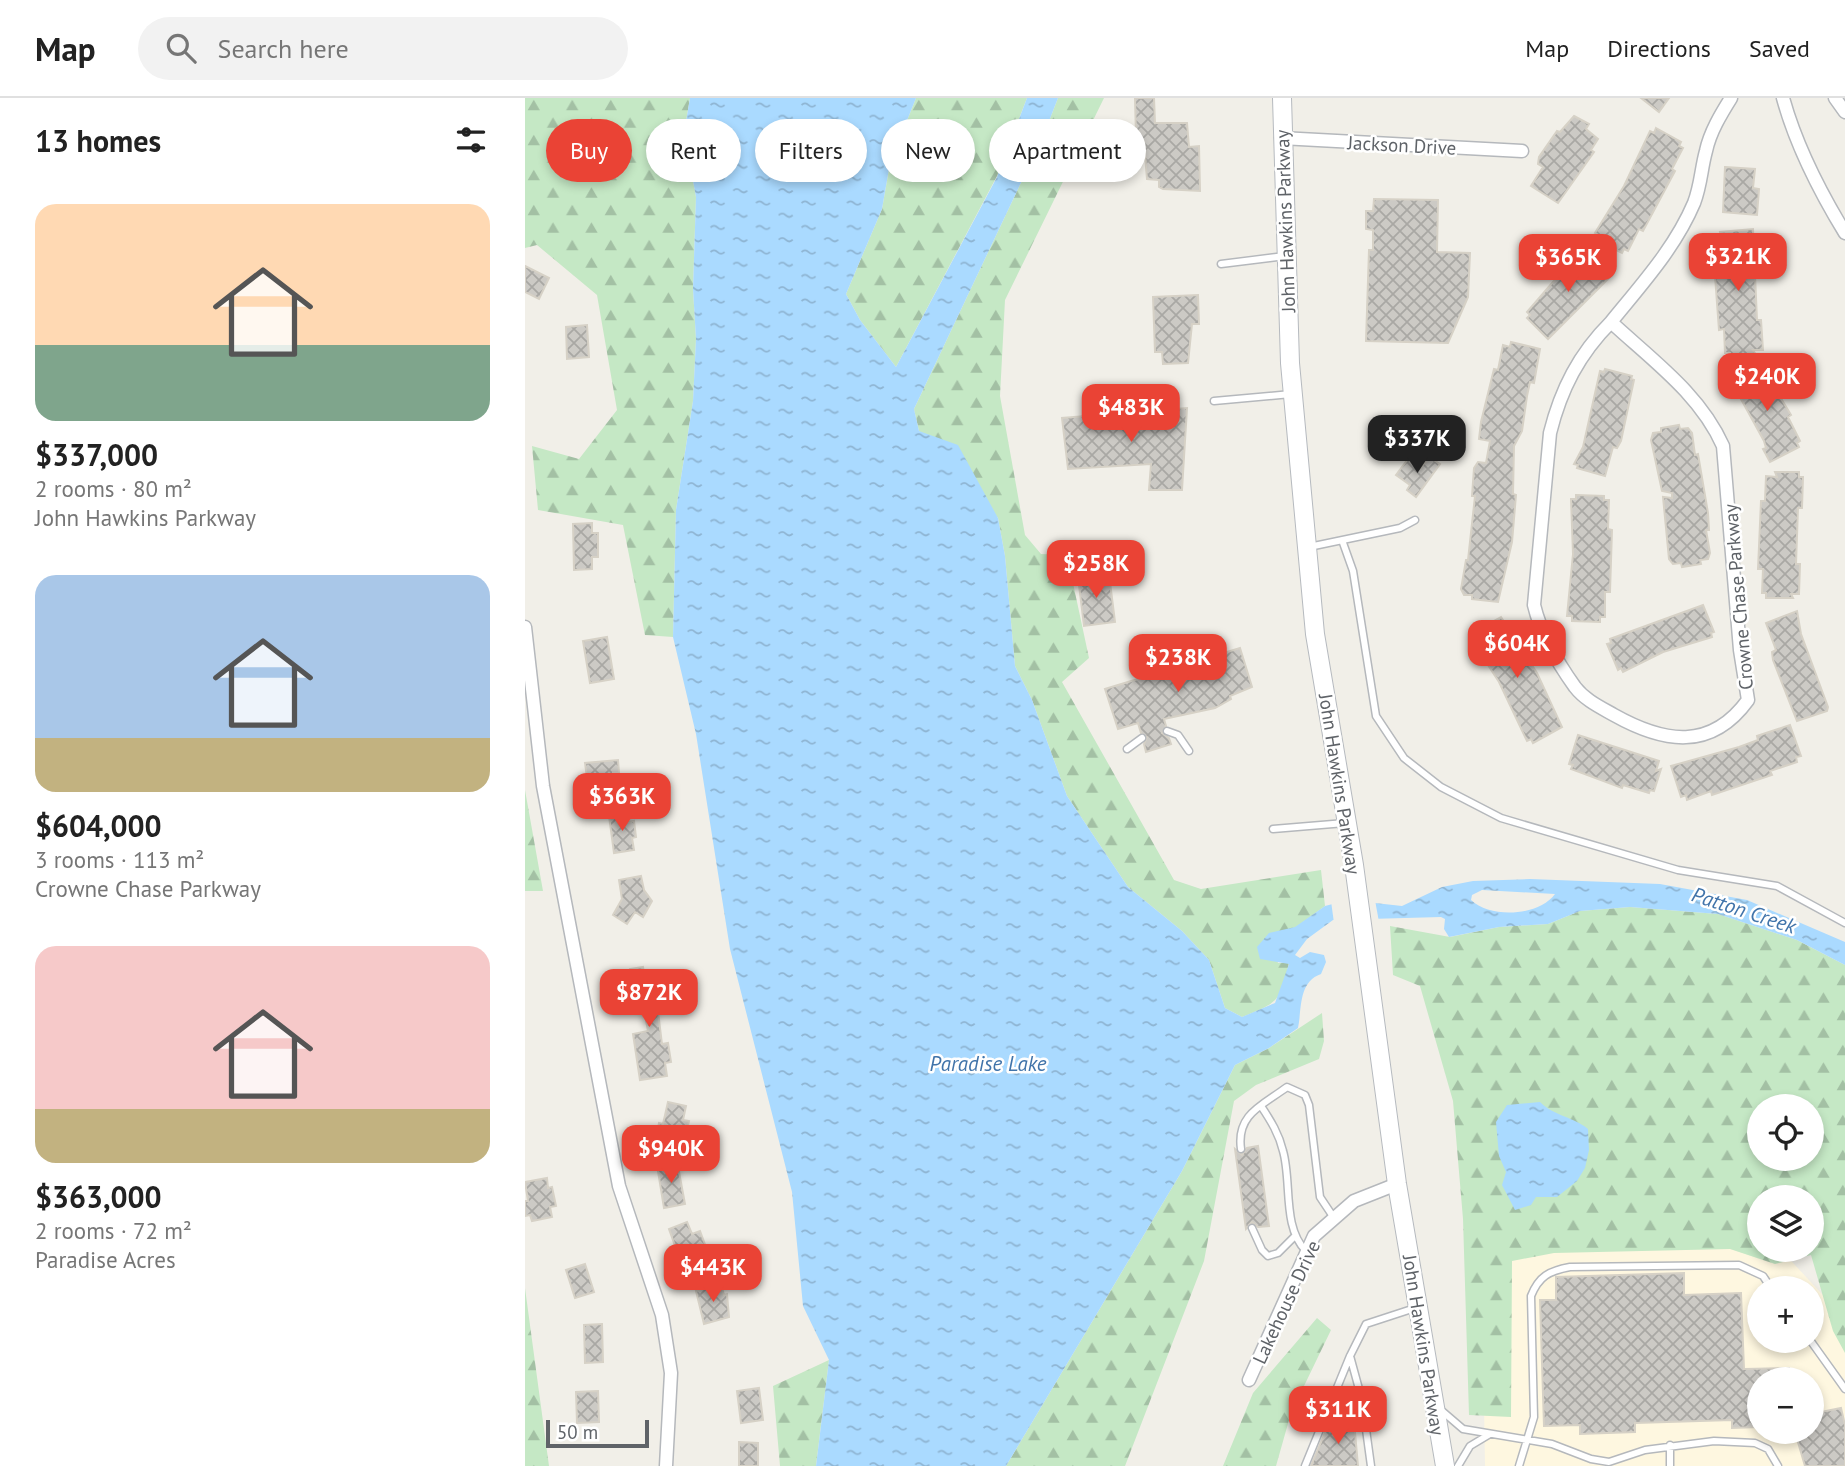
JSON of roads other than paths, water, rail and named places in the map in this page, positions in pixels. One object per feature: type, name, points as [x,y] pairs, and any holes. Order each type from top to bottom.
[{"type":"main road","name":"John Hawkins Parkway","points":[[1282,98],[1281,138],[1293,394],[1315,634],[1354,865],[1397,1184],[1445,1466]]},
{"type":"street","name":"Crowne Chase Parkway","points":[[1611,322],[1686,390],[1711,419],[1723,446],[1740,650],[1748,700],[1733,720],[1714,731],[1693,736],[1668,738],[1637,728],[1592,702],[1576,687],[1541,631],[1534,605],[1549,446],[1557,407],[1574,367],[1590,343],[1611,322],[1665,256],[1693,205],[1703,177],[1709,140],[1731,98]]},
{"type":"street","points":[[1783,98],[1789,118],[1829,207],[1845,233]]},
{"type":"street","points":[[1835,98],[1845,112]]},
{"type":"street","name":"Jackson Drive","points":[[1281,138],[1522,151]]},
{"type":"street","points":[[525,627],[543,786],[619,1186],[662,1315],[671,1373],[666,1466]]},
{"type":"street","name":"Lakehouse Drive","points":[[1249,1380],[1314,1236],[1354,1201],[1397,1184]]},
{"type":"lane","points":[[1221,264],[1286,256]]},
{"type":"lane","points":[[1214,401],[1293,394]]},
{"type":"lane","points":[[1307,547],[1400,528],[1415,520]]},
{"type":"lane","points":[[1342,540],[1353,571],[1376,716],[1404,758],[1441,787],[1501,818],[1678,870],[1777,886],[1845,923]]},
{"type":"lane","points":[[1167,731],[1178,735],[1189,751]]},
{"type":"lane","points":[[1127,749],[1142,738]]},
{"type":"lane","points":[[1273,829],[1347,822]]},
{"type":"lane","points":[[1241,1149],[1241,1125],[1261,1106],[1287,1087],[1305,1095],[1310,1105],[1320,1197],[1334,1219]]},
{"type":"lane","points":[[1261,1106],[1276,1129],[1284,1153],[1294,1236],[1307,1251]]},
{"type":"lane","points":[[1252,1228],[1262,1250],[1268,1256],[1278,1253],[1294,1236]]},
{"type":"lane","points":[[1519,1466],[1534,1417],[1531,1296],[1537,1280],[1551,1271],[1570,1267],[1739,1265],[1763,1276]]},
{"type":"lane","points":[[1305,1466],[1366,1324],[1417,1308]]},
{"type":"lane","points":[[1819,1353],[1845,1389]]},
{"type":"lane","points":[[1350,1356],[1362,1400],[1371,1466]]},
{"type":"lane","points":[[1432,1401],[1457,1426],[1527,1439],[1609,1462],[1669,1445],[1714,1441],[1755,1443],[1768,1449],[1778,1466]]},
{"type":"lane","points":[[1458,1466],[1470,1446],[1490,1434]]},
{"type":"lane","points":[[1669,1445],[1670,1466]]},
{"type":"water","name":"Paradise Lake","points":[[690,98],[916,98],[908,119],[881,119],[881,182],[887,182],[882,209],[846,294],[860,320],[896,367],[994,182],[1021,182],[914,409],[919,431],[958,445],[998,518],[1005,556],[1015,666],[1032,700],[1067,796],[1128,887],[1182,931],[1209,960],[1225,1008],[1242,1017],[1275,1003],[1289,964],[1260,959],[1257,947],[1269,933],[1295,927],[1325,906],[1348,900],[1402,906],[1442,887],[1473,881],[1530,879],[1660,884],[1747,900],[1845,942],[1845,965],[1797,940],[1718,914],[1630,907],[1580,911],[1548,924],[1499,927],[1449,937],[1444,929],[1445,919],[1441,917],[1333,920],[1307,939],[1295,955],[1300,958],[1310,952],[1324,955],[1326,962],[1321,974],[1308,983],[1305,990],[1298,1028],[1269,1048],[1235,1065],[1182,1171],[1006,1466],[816,1466],[829,1360],[803,1306],[792,1192],[730,949],[696,734],[673,637],[676,510],[693,401],[696,197],[693,182],[741,182],[741,119],[686,119]],"holes":[[[1482,890],[1555,894],[1548,901],[1527,911],[1502,912],[1490,910],[1471,900],[1472,895]]]},
{"type":"water","name":"Paradise Lake","points":[[1027,98],[1058,98],[1050,119],[1019,119]]},
{"type":"water","points":[[1540,1102],[1588,1129],[1589,1150],[1585,1168],[1577,1181],[1557,1197],[1536,1197],[1531,1205],[1515,1210],[1502,1185],[1506,1172],[1499,1156],[1496,1122],[1507,1105]]},
{"type":"water label","name":"Patton Creek","points":[[1744,910]]}]
